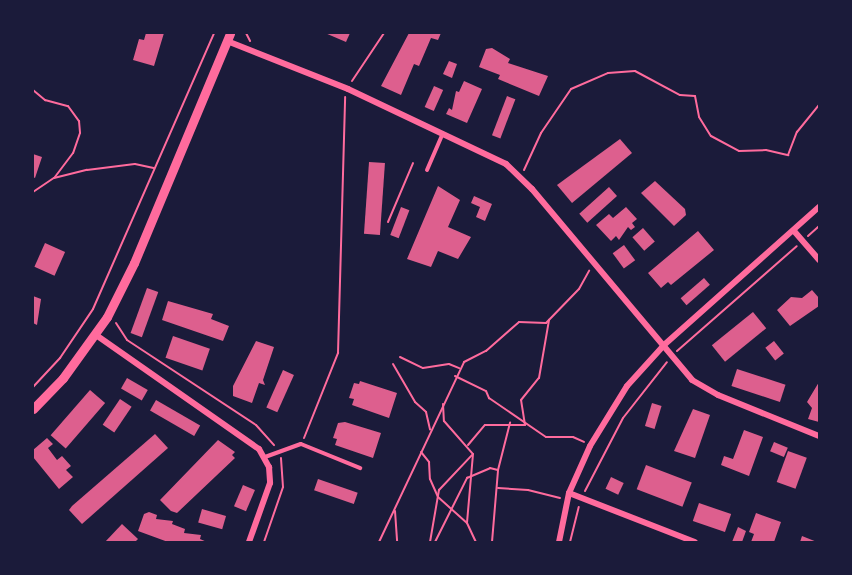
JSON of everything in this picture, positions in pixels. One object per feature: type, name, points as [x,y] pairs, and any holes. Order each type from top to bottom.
[{"type":"street","points":[[33,409],[96,335],[134,263],[228,37],[443,132],[506,164],[594,262],[692,380],[718,395],[819,436]]},
{"type":"street","points":[[559,542],[569,493],[590,446],[627,386],[664,345],[819,207]]},
{"type":"street","points":[[794,231],[819,260]]},
{"type":"street","points":[[96,335],[244,435],[265,457],[270,483],[249,542]]},
{"type":"street","points":[[569,493],[695,542]]},
{"type":"lane","points":[[427,170],[443,132]]},
{"type":"lane","points":[[265,457],[301,444],[360,468]]},
{"type":"path","points":[[33,387],[60,358],[93,309],[214,33]]},
{"type":"path","points":[[301,444],[338,354],[342,315],[343,106],[348,89],[384,33]]},
{"type":"path","points":[[519,177],[541,133],[572,89],[608,73],[635,71],[680,95],[696,96],[699,117],[711,136],[739,151],[766,150],[788,155],[797,132],[819,105]]},
{"type":"path","points":[[33,90],[45,100],[68,106],[79,121],[80,133],[73,153],[54,178],[33,192]]},
{"type":"path","points":[[388,222],[412,163]]},
{"type":"path","points":[[54,178],[135,164],[154,168]]},
{"type":"path","points":[[525,424],[521,400],[539,378],[549,320],[579,289],[594,262]]},
{"type":"path","points":[[379,542],[460,368],[519,322],[549,320]]},
{"type":"path","points":[[400,357],[423,368],[449,364],[460,368]]},
{"type":"path","points":[[393,364],[415,402],[426,412],[430,430]]},
{"type":"path","points":[[455,376],[486,391],[525,424],[546,436],[573,437],[590,446]]},
{"type":"path","points":[[443,401],[444,421],[468,446],[472,454],[467,523]]},
{"type":"path","points":[[492,542],[498,470],[510,423]]},
{"type":"path","points":[[468,446],[485,424],[525,424]]},
{"type":"path","points":[[421,452],[429,462],[430,479],[438,497],[467,523],[476,542]]},
{"type":"path","points":[[430,542],[439,490],[458,473],[462,462],[472,454]]},
{"type":"path","points":[[435,542],[472,476],[490,468],[498,470]]},
{"type":"path","points":[[498,488],[550,494],[567,501]]},
{"type":"path","points":[[395,511],[397,542]]},
{"type":"building","points":[[146,33],[164,33],[154,66],[133,60],[139,39],[144,40]]},
{"type":"building","points":[[325,33],[350,33],[346,42]]},
{"type":"building","points":[[409,33],[441,33],[438,40],[431,38],[419,66],[414,64],[401,95],[381,86]]},
{"type":"building","points":[[492,48],[510,59],[508,63],[548,76],[539,96],[498,79],[500,75],[479,67],[486,49]]},
{"type":"building","points":[[449,61],[457,64],[452,78],[443,74]]},
{"type":"building","points":[[464,81],[482,89],[467,123],[446,114],[449,108],[452,110],[456,91],[459,92]]},
{"type":"building","points":[[434,86],[443,90],[434,111],[425,107]]},
{"type":"building","points":[[507,96],[515,99],[500,138],[492,135]]},
{"type":"building","points":[[620,139],[632,153],[572,203],[557,185]]},
{"type":"building","points":[[33,154],[42,157],[35,178],[33,177]]},
{"type":"building","points":[[369,162],[385,163],[380,235],[364,234]]},
{"type":"building","points":[[655,181],[685,209],[686,215],[674,226],[641,193]]},
{"type":"building","points":[[438,186],[460,200],[448,227],[471,237],[458,259],[438,251],[431,267],[407,259]]},
{"type":"building","points":[[609,187],[617,196],[587,223],[579,214]]},
{"type":"building","points":[[474,196],[492,204],[485,221],[476,217],[480,207],[471,203]]},
{"type":"building","points":[[401,207],[409,210],[399,238],[390,235]]},
{"type":"building","points":[[626,207],[637,219],[632,223],[635,227],[631,230],[628,227],[619,240],[616,236],[611,241],[596,225],[609,214],[613,218]]},
{"type":"building","points":[[643,228],[655,242],[644,251],[632,237]]},
{"type":"building","points":[[698,231],[714,250],[671,285],[668,282],[661,288],[648,273]]},
{"type":"building","points":[[45,243],[65,252],[55,276],[34,267]]},
{"type":"building","points":[[624,245],[635,260],[624,269],[613,253]]},
{"type":"building","points":[[704,278],[710,285],[687,305],[681,298]]},
{"type":"building","points":[[147,288],[158,292],[142,337],[131,333]]},
{"type":"building","points":[[812,290],[819,298],[819,306],[790,326],[777,310],[791,297],[802,298]]},
{"type":"building","points":[[33,296],[41,299],[37,325],[33,323]]},
{"type":"building","points":[[168,301],[213,314],[211,319],[229,326],[223,341],[162,320]]},
{"type":"building","points":[[753,312],[766,328],[725,362],[712,345]]},
{"type":"building","points":[[173,336],[210,349],[202,370],[166,358]]},
{"type":"building","points":[[256,341],[274,347],[263,380],[265,385],[259,383],[252,403],[233,396],[233,386]]},
{"type":"building","points":[[774,341],[784,354],[775,360],[765,348]]},
{"type":"building","points":[[737,369],[786,385],[780,402],[731,386]]},
{"type":"building","points":[[283,370],[294,375],[277,412],[266,407]]},
{"type":"building","points":[[127,378],[148,390],[142,400],[121,388]]},
{"type":"building","points":[[360,381],[397,393],[389,418],[352,405],[354,399],[349,398],[354,383],[359,384]]},
{"type":"building","points":[[819,382],[819,422],[808,419],[812,408],[807,402]]},
{"type":"building","points":[[90,390],[105,403],[66,448],[51,435]]},
{"type":"building","points":[[120,399],[132,407],[114,433],[103,425]]},
{"type":"building","points":[[156,400],[200,426],[194,436],[150,410]]},
{"type":"building","points":[[652,403],[662,406],[655,429],[645,426]]},
{"type":"building","points":[[693,409],[710,415],[695,458],[674,451]]},
{"type":"building","points":[[345,422],[381,433],[373,458],[335,445],[337,439],[333,438],[338,423]]},
{"type":"building","points":[[744,430],[763,437],[749,476],[721,465],[724,456],[733,459]]},
{"type":"building","points":[[155,434],[168,448],[82,524],[69,510],[72,506]]},
{"type":"building","points":[[47,438],[53,444],[48,448],[57,460],[62,456],[71,466],[66,470],[73,477],[59,489],[33,457],[33,450]]},
{"type":"building","points":[[218,440],[235,452],[232,455],[235,458],[177,513],[171,511],[160,500]]},
{"type":"building","points":[[774,442],[788,448],[784,457],[770,451]]},
{"type":"building","points":[[788,451],[807,458],[796,489],[777,482]]},
{"type":"building","points":[[646,465],[692,483],[682,507],[637,489]]},
{"type":"building","points":[[611,477],[624,483],[618,495],[606,489]]},
{"type":"building","points":[[318,479],[358,493],[354,504],[314,490]]},
{"type":"building","points":[[243,485],[255,490],[246,511],[234,506]]},
{"type":"building","points":[[699,503],[731,514],[725,532],[693,521]]},
{"type":"building","points":[[202,509],[226,516],[222,529],[198,522]]},
{"type":"building","points":[[149,512],[157,515],[156,519],[173,521],[172,524],[185,529],[184,533],[201,535],[200,539],[207,542],[168,542],[138,531],[144,514]]},
{"type":"building","points":[[756,513],[781,522],[774,542],[751,542],[754,534],[749,532]]},
{"type":"building","points":[[122,524],[138,539],[135,542],[105,542]]},
{"type":"building","points":[[738,527],[746,531],[742,542],[732,542]]},
{"type":"building","points":[[802,536],[817,542],[800,542]]}]
